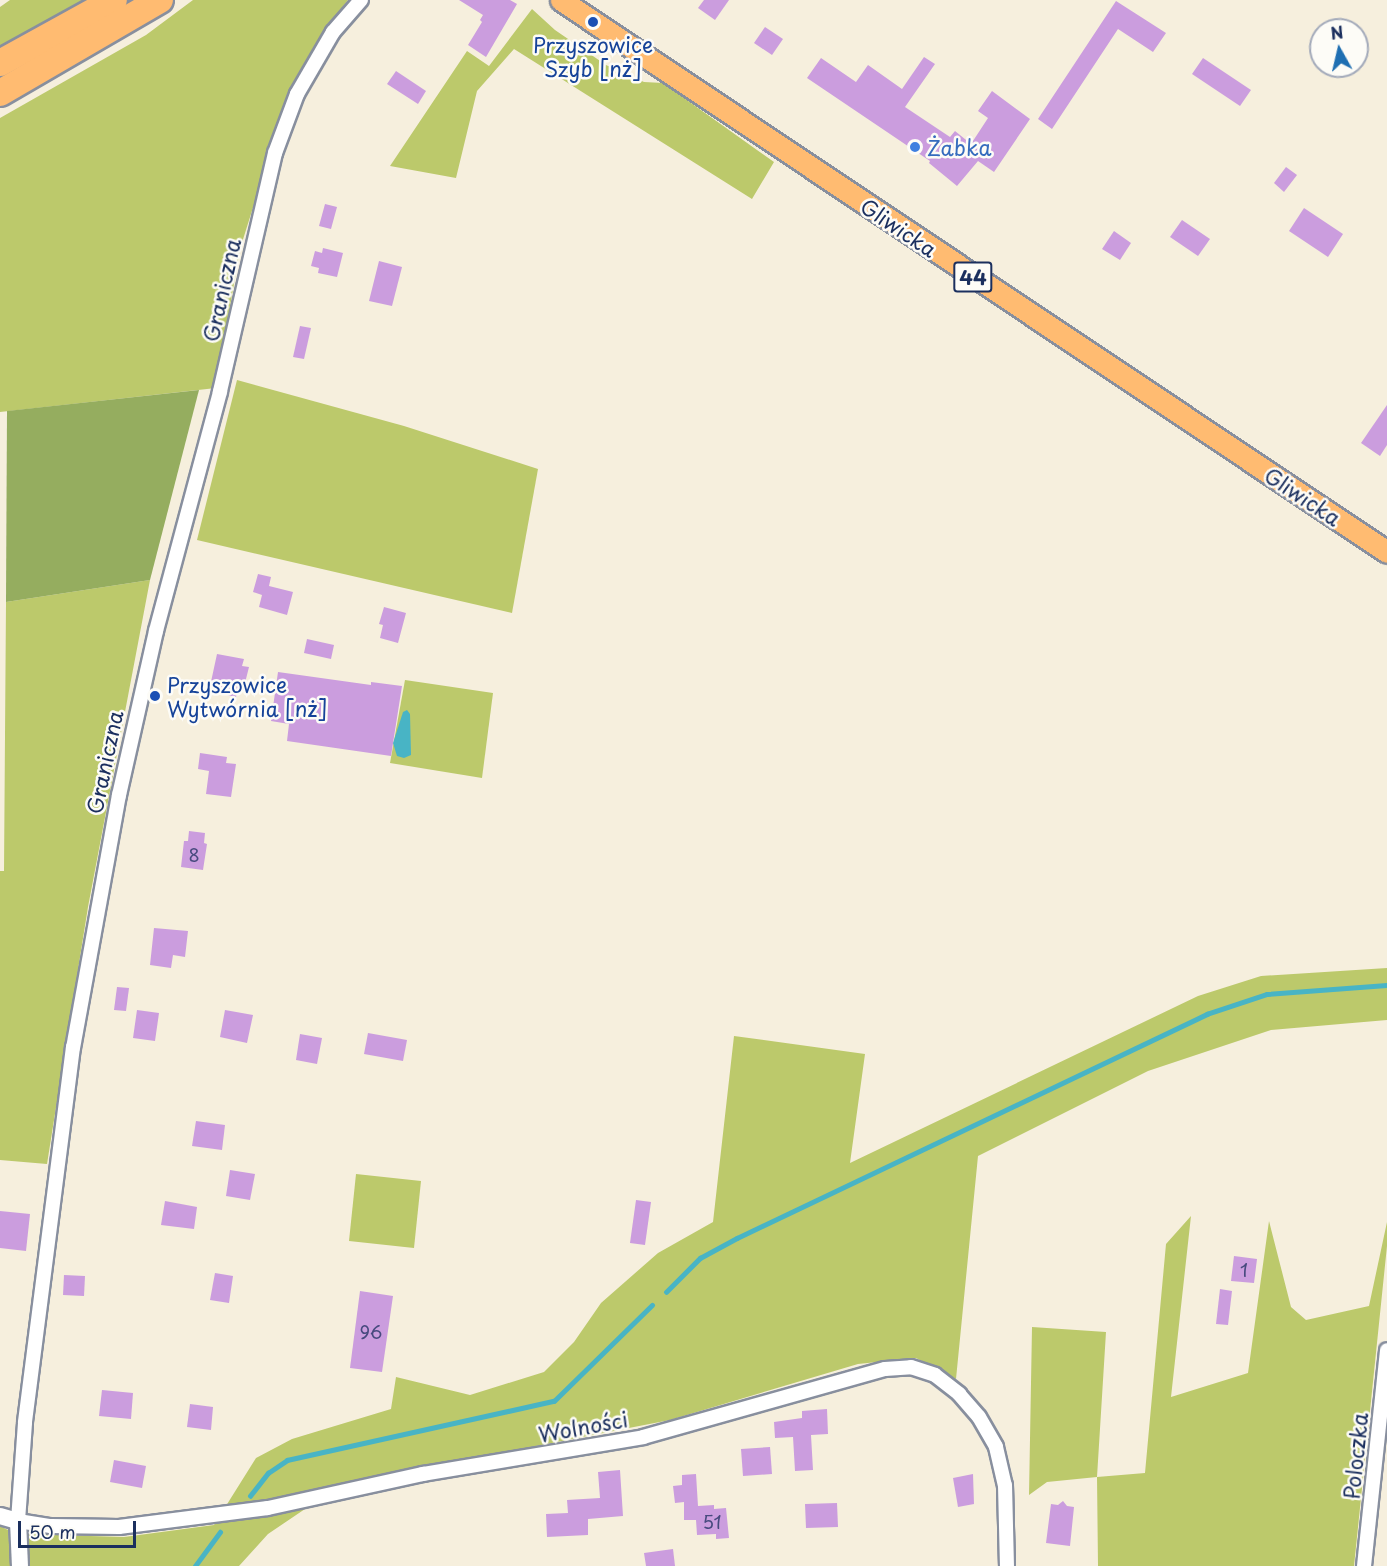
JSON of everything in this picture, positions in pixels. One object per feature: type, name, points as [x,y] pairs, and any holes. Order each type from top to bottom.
[{"type":"highway","points":[[0,63],[114,0]]},
{"type":"highway","points":[[0,93],[160,0]]},
{"type":"main road","name":"Gliwicka","points":[[561,0],[1387,552]]},
{"type":"street","name":"Graniczna","points":[[20,1566],[18,1521],[25,1424],[71,1058],[119,795],[156,631],[220,392],[276,153],[297,94],[333,32],[361,0]]},
{"type":"street","name":"Poloczka","points":[[1364,1566],[1387,1350]]},
{"type":"street","name":"Wolności","points":[[18,1521],[51,1526],[119,1527],[268,1508],[423,1474],[643,1437],[885,1369],[911,1367],[935,1376],[959,1394],[979,1417],[996,1447],[1005,1485],[1007,1566]]},
{"type":"street","points":[[0,1516],[18,1521]]},
{"type":"green space","points":[[10,0],[93,0],[0,53],[0,7]]},
{"type":"green space","points":[[193,0],[348,0],[324,31],[289,93],[240,249],[216,388],[0,412],[0,118],[146,35]]},
{"type":"green space","points":[[532,9],[555,30],[606,65],[644,82],[663,83],[774,162],[752,199],[514,49],[477,91],[456,178],[390,166],[467,51],[489,66]]},
{"type":"green space","points":[[237,380],[404,426],[538,469],[512,613],[197,540]]},
{"type":"green space","points":[[199,390],[150,580],[6,602],[7,411]]},
{"type":"green space","points":[[150,580],[88,907],[47,1164],[0,1160],[0,871],[4,871],[6,602]]},
{"type":"green space","points":[[405,680],[493,693],[482,778],[390,763]]},
{"type":"green space","points":[[1387,968],[1387,1020],[1271,1030],[1148,1071],[978,1156],[956,1379],[916,1358],[858,1364],[670,1420],[342,1484],[268,1534],[239,1566],[27,1566],[23,1534],[124,1537],[214,1525],[256,1458],[292,1439],[391,1409],[396,1377],[470,1395],[544,1372],[574,1342],[601,1303],[658,1253],[713,1222],[734,1036],[865,1054],[850,1163],[1198,996],[1261,976]]},
{"type":"green space","points":[[356,1174],[421,1181],[414,1248],[349,1241]]},
{"type":"green space","points":[[1191,1216],[1171,1397],[1248,1373],[1269,1221],[1291,1307],[1306,1320],[1369,1306],[1387,1222],[1387,1246],[1354,1566],[1098,1566],[1097,1477],[1145,1473],[1166,1244]]},
{"type":"green space","points":[[1032,1327],[1106,1332],[1097,1477],[1047,1482],[1029,1495]]},
{"type":"green space","points":[[0,1526],[8,1530],[11,1566],[0,1566]]},
{"type":"water","points":[[407,710],[410,714],[411,755],[404,758],[397,756],[393,743],[403,712]]},
{"type":"building","points":[[459,0],[510,0],[517,4],[486,57],[468,45],[482,22],[480,20],[483,15]]},
{"type":"building","points":[[704,0],[729,0],[715,20],[698,8]]},
{"type":"building","points":[[1116,1],[1166,33],[1153,52],[1118,29],[1052,129],[1038,119]]},
{"type":"building","points":[[765,27],[783,39],[772,55],[754,43]]},
{"type":"building","points":[[924,57],[935,64],[905,107],[950,137],[955,131],[971,144],[988,118],[978,111],[992,91],[1030,119],[994,172],[978,161],[957,186],[929,163],[930,161],[807,78],[821,58],[856,82],[868,65],[902,89]]},
{"type":"building","points":[[1203,58],[1251,90],[1240,106],[1192,74]]},
{"type":"building","points":[[396,71],[426,91],[418,104],[387,84]]},
{"type":"building","points":[[1286,167],[1297,175],[1284,192],[1274,183]]},
{"type":"building","points":[[325,204],[337,207],[331,229],[319,226]]},
{"type":"building","points":[[1304,208],[1343,234],[1328,257],[1289,231]]},
{"type":"building","points":[[1182,220],[1210,239],[1198,256],[1170,237]]},
{"type":"building","points":[[1114,231],[1131,243],[1120,260],[1102,249]]},
{"type":"building","points":[[323,248],[343,253],[337,277],[318,273],[319,268],[311,266],[315,251],[322,253]]},
{"type":"building","points":[[379,261],[402,267],[392,306],[369,301]]},
{"type":"building","points":[[300,326],[311,328],[304,359],[293,357]]},
{"type":"building","points":[[1387,405],[1387,445],[1380,456],[1361,443]]},
{"type":"building","points":[[258,574],[271,577],[269,586],[293,592],[287,615],[259,607],[262,595],[253,592]]},
{"type":"building","points":[[384,607],[406,613],[398,643],[380,638],[383,625],[379,624]]},
{"type":"building","points":[[307,639],[334,645],[331,659],[304,653]]},
{"type":"building","points":[[217,654],[244,659],[242,666],[249,667],[243,691],[238,690],[236,697],[209,691]]},
{"type":"building","points":[[278,672],[371,685],[371,682],[402,686],[391,756],[287,741],[289,724],[271,721]]},
{"type":"building","points":[[200,753],[227,757],[226,763],[236,764],[231,797],[206,794],[209,771],[198,769]]},
{"type":"building","points":[[189,831],[205,833],[204,843],[207,844],[203,870],[181,867],[184,841],[188,841]]},
{"type":"building","points":[[154,928],[188,931],[185,957],[173,955],[171,968],[150,965]]},
{"type":"building","points":[[117,987],[129,988],[126,1011],[114,1010]]},
{"type":"building","points":[[137,1010],[159,1013],[155,1041],[133,1038]]},
{"type":"building","points":[[225,1010],[253,1015],[247,1043],[220,1037]]},
{"type":"building","points":[[368,1033],[407,1040],[403,1061],[364,1054]]},
{"type":"building","points":[[300,1034],[322,1038],[317,1064],[296,1060]]},
{"type":"building","points":[[196,1121],[225,1125],[222,1150],[192,1146]]},
{"type":"building","points":[[230,1170],[255,1174],[250,1200],[226,1196]]},
{"type":"building","points":[[636,1200],[651,1202],[645,1245],[630,1243]]},
{"type":"building","points":[[165,1201],[197,1207],[194,1229],[161,1225]]},
{"type":"building","points":[[0,1211],[30,1214],[26,1251],[0,1248]]},
{"type":"building","points":[[1234,1256],[1257,1259],[1254,1283],[1231,1281]]},
{"type":"building","points":[[215,1273],[233,1276],[229,1303],[210,1300]]},
{"type":"building","points":[[64,1275],[85,1276],[84,1296],[63,1295]]},
{"type":"building","points":[[1220,1289],[1232,1291],[1228,1325],[1216,1324]]},
{"type":"building","points":[[360,1291],[393,1296],[382,1372],[350,1368]]},
{"type":"building","points":[[102,1390],[133,1393],[131,1419],[99,1416]]},
{"type":"building","points":[[190,1404],[213,1407],[211,1430],[187,1427]]},
{"type":"building","points":[[827,1409],[828,1434],[811,1435],[813,1470],[795,1471],[793,1437],[775,1438],[774,1422],[802,1418],[802,1411]]},
{"type":"building","points":[[770,1447],[772,1474],[743,1476],[741,1449]]},
{"type":"building","points":[[114,1460],[146,1466],[142,1488],[110,1482]]},
{"type":"building","points":[[620,1470],[623,1516],[588,1519],[588,1535],[547,1537],[546,1514],[568,1513],[567,1500],[600,1498],[598,1472]]},
{"type":"building","points":[[696,1474],[698,1506],[714,1505],[714,1509],[726,1508],[729,1538],[716,1539],[716,1534],[697,1535],[696,1520],[684,1520],[684,1502],[675,1503],[673,1486],[682,1485],[682,1475]]},
{"type":"building","points":[[973,1474],[974,1504],[958,1507],[953,1478]]},
{"type":"building","points":[[1063,1501],[1067,1506],[1074,1507],[1070,1546],[1046,1543],[1051,1504],[1058,1505]]},
{"type":"building","points":[[837,1503],[838,1527],[806,1528],[805,1504]]},
{"type":"building","points":[[673,1549],[675,1566],[646,1566],[644,1553]]},
{"type":"waterway","points":[[666,1292],[700,1258],[737,1238],[1207,1014],[1267,994],[1387,985]]},
{"type":"waterway","points":[[250,1496],[268,1473],[287,1460],[554,1401],[652,1305]]},
{"type":"waterway","points":[[195,1566],[220,1532]]},
{"type":"place","name":"Przyszowice Szyb [nż]","points":[[593,22]]},
{"type":"place","name":"Żabka","points":[[915,147]]},
{"type":"place","name":"Przyszowice Wytwórnia [nż]","points":[[155,696]]}]
